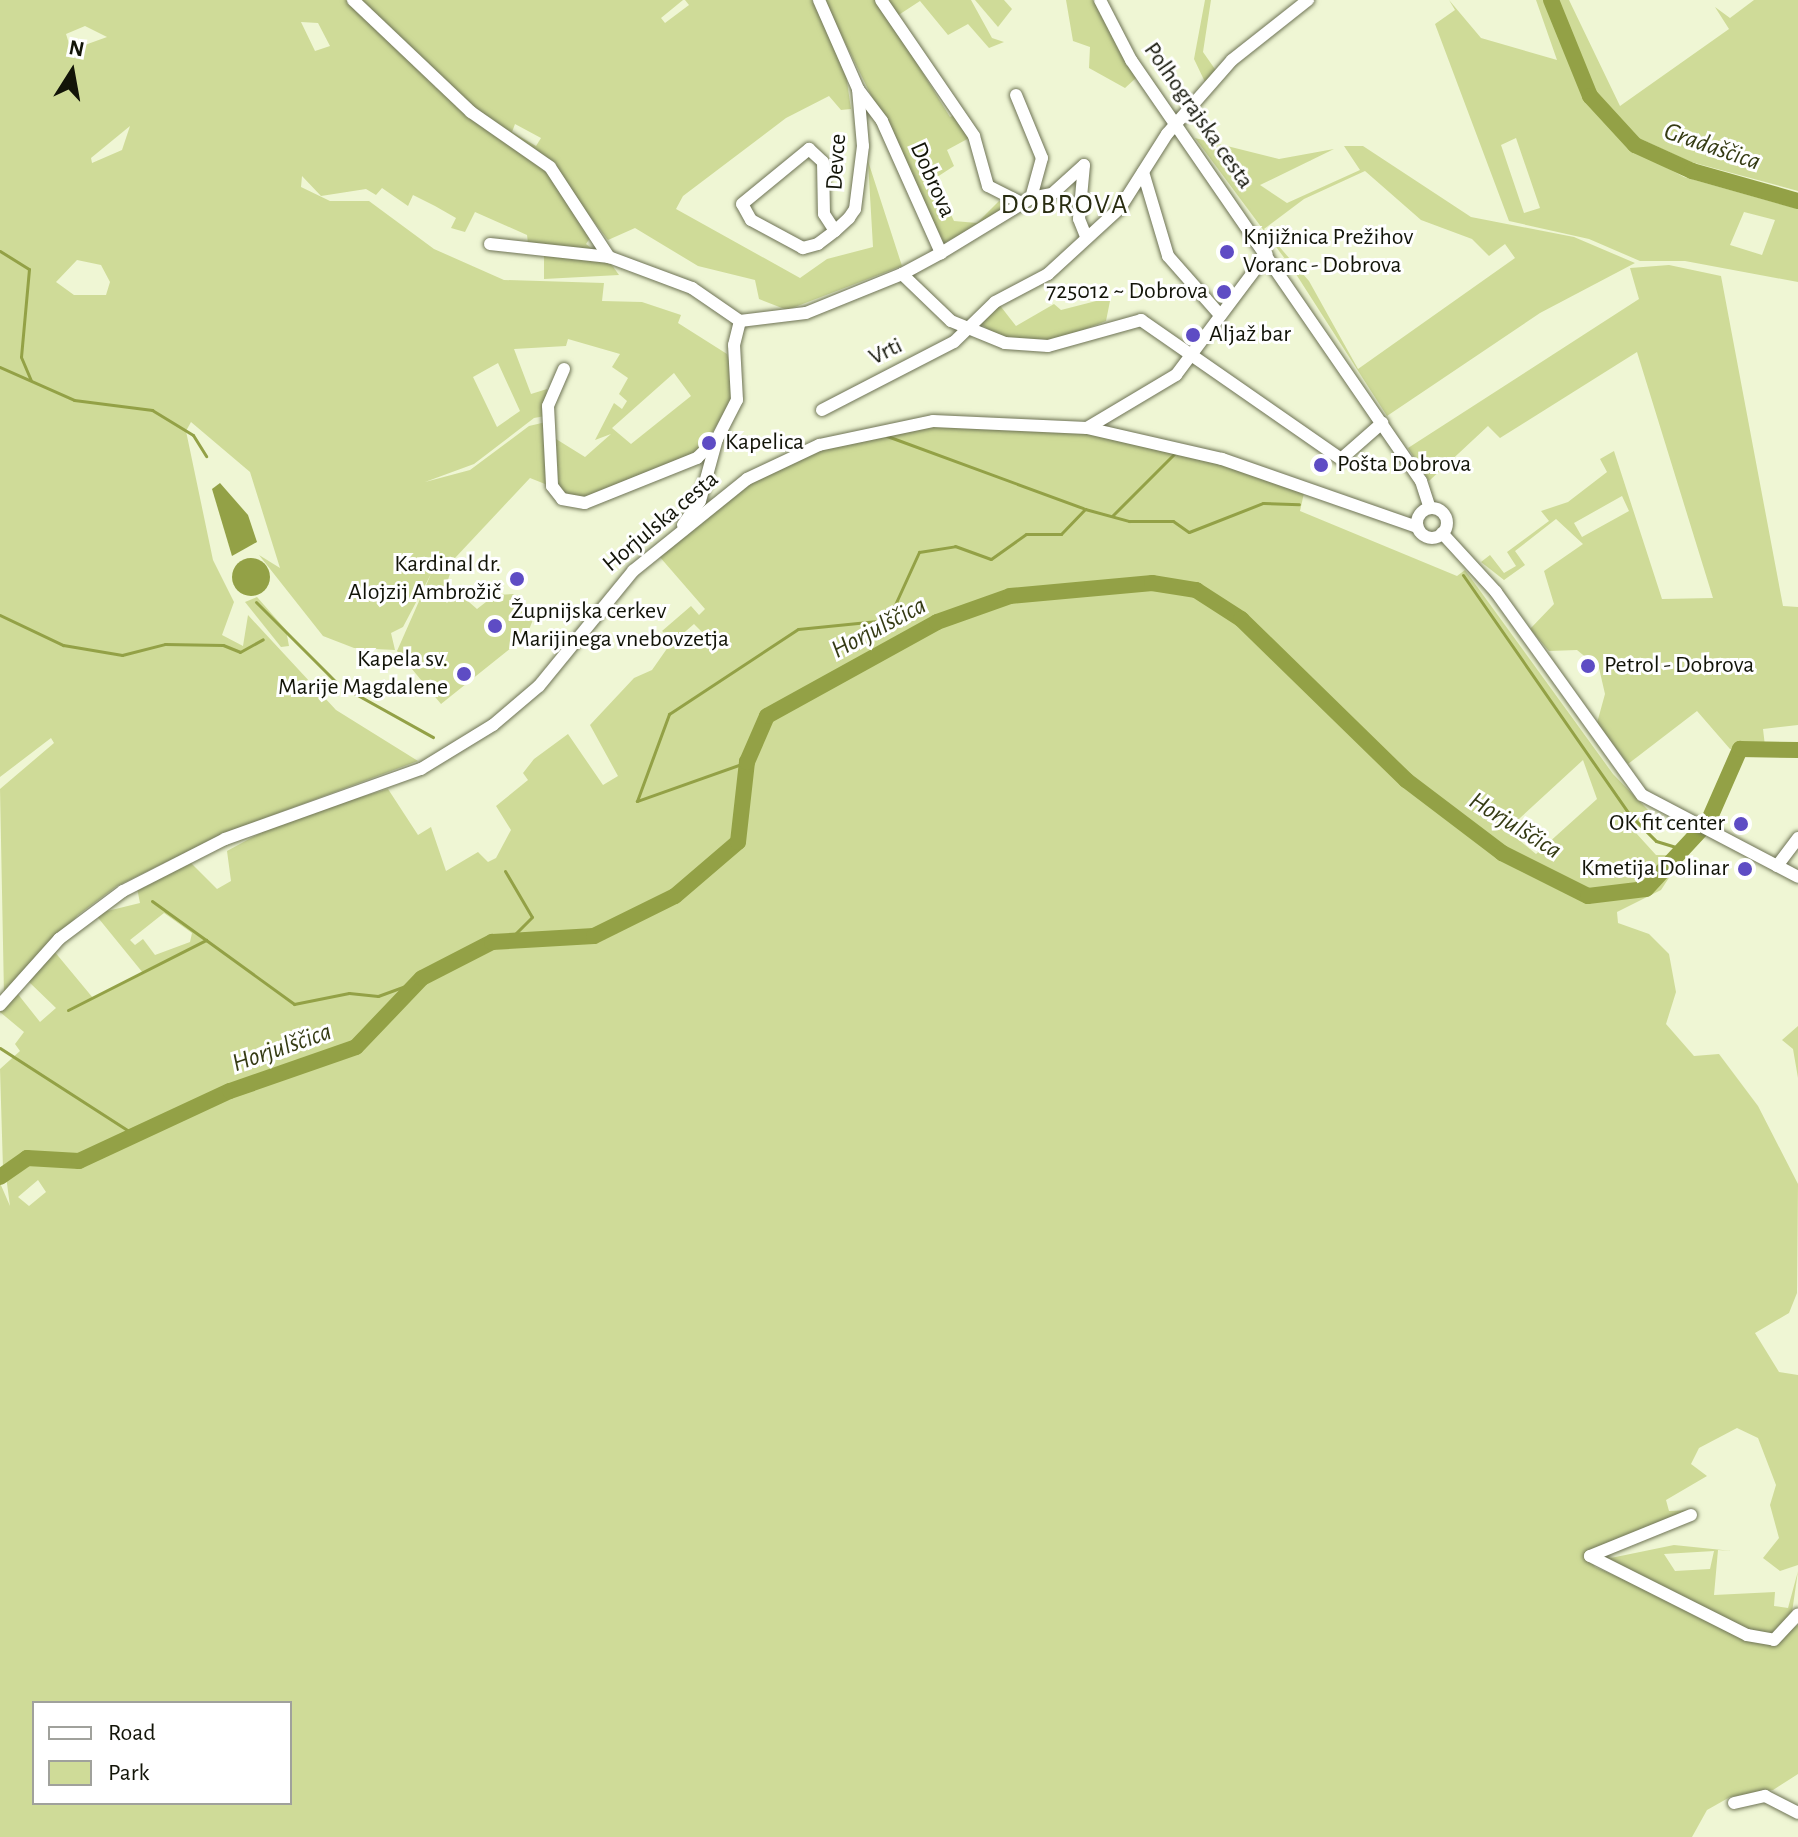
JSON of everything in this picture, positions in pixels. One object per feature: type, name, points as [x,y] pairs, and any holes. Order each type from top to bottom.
[{"type":"street","points":[[353,0],[471,112],[550,167],[609,257]]},
{"type":"street","points":[[819,0],[858,89]]},
{"type":"street","points":[[881,0],[974,136],[988,186],[1027,201]]},
{"type":"street","name":"Polhograjska cesta","points":[[1100,0],[1176,124],[1382,423],[1430,508],[1446,519],[1442,533]]},
{"type":"street","points":[[966,330],[995,302],[1048,274],[1120,208],[1176,124],[1260,33],[1308,0]]},
{"type":"street","name":"Devce","points":[[835,231],[824,214],[823,162],[809,149],[742,204],[751,220],[803,248],[835,231],[858,195],[858,89]]},
{"type":"street","name":"Dobrova","points":[[740,321],[806,313],[902,274],[941,253],[882,121],[858,89]]},
{"type":"street","points":[[1016,95],[1042,158],[1027,201]]},
{"type":"street","points":[[941,253],[1027,201],[1052,194],[1089,167],[1079,219],[1086,236]]},
{"type":"street","points":[[1143,172],[1168,256],[1220,315]]},
{"type":"street","points":[[490,244],[609,257],[692,288],[740,321],[734,345],[737,400],[717,439],[705,490],[681,532]]},
{"type":"street","points":[[1087,428],[1161,387],[1197,353],[1220,315],[1267,254]]},
{"type":"street","points":[[902,274],[966,330],[1039,347],[1141,320],[1197,353],[1341,459],[1382,423]]},
{"type":"street","name":"Vrti","points":[[822,410],[966,330]]},
{"type":"street","points":[[564,369],[548,406],[552,486],[562,499],[585,503],[697,458],[717,439]]},
{"type":"street","name":"Horjulska cesta","points":[[0,1005],[67,931],[123,891],[225,839],[421,769],[493,725],[539,686],[613,591],[681,532],[772,465],[874,429],[966,420],[1087,428],[1222,459],[1417,527],[1428,538],[1442,533]]},
{"type":"street","points":[[1417,527],[1430,508]]},
{"type":"street","points":[[1442,533],[1496,592],[1624,778],[1690,826],[1798,877]]},
{"type":"street","points":[[1777,866],[1798,838]]},
{"type":"street","points":[[1691,1515],[1590,1556],[1747,1635],[1774,1640],[1796,1620]]},
{"type":"street","points":[[1734,1803],[1765,1796],[1798,1813]]},
{"type":"green space","points":[[0,0],[350,0],[436,88],[442,84],[542,163],[592,235],[586,244],[592,249],[528,243],[527,235],[475,212],[465,232],[451,228],[456,218],[413,195],[408,206],[382,188],[376,195],[366,189],[321,196],[302,176],[301,187],[330,201],[369,201],[434,249],[504,280],[604,283],[602,301],[642,302],[681,315],[678,323],[727,354],[735,378],[733,398],[700,453],[588,499],[559,495],[556,439],[585,457],[611,434],[595,440],[614,403],[622,409],[627,401],[619,394],[628,378],[612,367],[620,354],[568,339],[566,346],[514,349],[531,394],[547,389],[545,416],[534,418],[474,464],[425,482],[470,470],[529,426],[546,422],[550,486],[530,478],[455,558],[447,583],[477,609],[495,595],[513,594],[534,617],[527,635],[441,704],[397,651],[431,574],[403,627],[391,633],[395,650],[354,648],[323,636],[259,555],[280,568],[250,472],[191,422],[186,431],[213,560],[234,602],[222,635],[243,646],[248,615],[336,710],[418,761],[227,832],[117,886],[78,915],[4,995],[0,789],[54,743],[51,738],[0,777]],"holes":[[[301,22],[318,23],[330,46],[315,51]],[[85,26],[107,37],[71,50],[66,34]],[[130,126],[122,150],[92,163],[91,158]],[[77,260],[101,265],[110,282],[106,295],[74,295],[56,282]],[[498,363],[520,411],[497,427],[473,377]],[[674,373],[691,396],[631,444],[612,428]]]},
{"type":"green space","points":[[356,0],[683,0],[661,18],[665,23],[689,5],[685,0],[812,0],[845,68],[851,109],[841,110],[829,96],[786,118],[683,196],[676,209],[800,278],[827,259],[873,247],[868,161],[902,266],[787,310],[759,299],[755,280],[698,266],[635,228],[608,240],[555,171],[480,117]],"holes":[[[515,124],[541,138],[536,146],[512,132]]]},
{"type":"green space","points":[[824,0],[878,0],[950,117],[957,114],[971,137],[947,150],[954,166],[934,179],[954,221],[977,223],[999,201],[1013,206],[944,243]]},
{"type":"green space","points":[[884,0],[971,0],[992,38],[1004,42],[989,48],[968,24],[948,35],[920,1],[897,16]]},
{"type":"green space","points":[[975,0],[1004,0],[1012,9],[998,27]]},
{"type":"green space","points":[[1066,0],[1093,0],[1136,78],[1125,88],[1089,68],[1090,47],[1073,41]]},
{"type":"green space","points":[[1205,0],[1211,0],[1203,52],[1217,72],[1181,108],[1205,82],[1194,59]]},
{"type":"green space","points":[[1449,0],[1481,38],[1557,60],[1536,0],[1543,0],[1582,93],[1625,145],[1684,177],[1798,209],[1798,282],[1685,261],[1640,261],[1589,239],[1509,221],[1435,24],[1455,10]],"holes":[[[1516,138],[1540,208],[1524,213],[1501,145]],[[1744,212],[1775,220],[1762,255],[1730,245]]]},
{"type":"green space","points":[[1558,0],[1569,0],[1620,106],[1729,29],[1715,7],[1730,18],[1754,0],[1798,0],[1798,191],[1691,162],[1632,135],[1595,91]]},
{"type":"green space","points":[[1195,138],[1279,159],[1334,149],[1260,185],[1287,203],[1360,170],[1344,146],[1363,146],[1471,217],[1574,237],[1635,263],[1540,313],[1387,416],[1294,271]],"holes":[[[1365,171],[1421,220],[1472,239],[1489,256],[1505,244],[1515,258],[1358,369],[1309,281],[1264,229],[1304,199]]]},
{"type":"green space","points":[[544,256],[609,261],[619,275],[544,279]]},
{"type":"green space","points":[[1669,265],[1721,276],[1783,606],[1798,607],[1798,725],[1763,729],[1765,746],[1730,749],[1697,711],[1628,764],[1597,723],[1605,694],[1599,668],[1577,650],[1549,651],[1530,629],[1554,604],[1544,571],[1583,544],[1556,519],[1515,551],[1525,565],[1504,580],[1481,562],[1490,555],[1504,573],[1516,566],[1507,552],[1549,521],[1541,511],[1568,502],[1607,472],[1600,459],[1614,451],[1662,599],[1713,598],[1637,352],[1500,438],[1488,426],[1429,481],[1408,448],[1639,299],[1630,268]],"holes":[[[1622,496],[1629,511],[1582,537],[1574,523]]]},
{"type":"green space","points":[[1100,300],[1110,301],[1106,321],[1047,344],[1000,339],[980,323],[998,303],[1016,326],[1054,304],[1061,310]]},
{"type":"green space","points":[[948,425],[1072,430],[1225,465],[1304,493],[1300,511],[1457,576],[1465,570],[1613,774],[1649,811],[1636,833],[1656,855],[1672,855],[1674,870],[1661,890],[1617,912],[1618,923],[1649,934],[1669,954],[1676,992],[1666,1024],[1694,1056],[1719,1054],[1758,1106],[1798,1184],[1797,1293],[1789,1313],[1755,1333],[1779,1372],[1798,1375],[1798,1565],[1780,1571],[1763,1558],[1779,1538],[1770,1505],[1776,1485],[1758,1438],[1737,1428],[1699,1448],[1691,1464],[1707,1476],[1666,1500],[1669,1511],[1693,1510],[1587,1555],[1595,1567],[1774,1644],[1798,1625],[1798,1774],[1773,1790],[1730,1797],[1707,1810],[1692,1837],[0,1837],[0,1183],[10,1206],[6,1176],[23,1165],[81,1168],[97,1151],[72,1158],[30,1154],[3,1169],[0,1069],[20,1051],[15,1044],[24,1032],[0,1012],[17,993],[40,1022],[56,1008],[28,981],[54,951],[93,998],[143,973],[95,914],[140,903],[137,888],[189,861],[217,889],[231,881],[227,851],[288,818],[388,789],[418,835],[431,827],[446,871],[478,852],[488,862],[496,858],[511,830],[496,806],[528,780],[523,773],[534,759],[568,734],[603,785],[618,776],[590,725],[634,678],[652,670],[673,640],[662,631],[691,606],[699,615],[705,609],[659,556],[749,484],[793,460],[861,437]],"holes":[[[694,624],[704,634],[689,647],[679,637]],[[1583,760],[1597,799],[1536,854],[1507,830]],[[164,913],[192,933],[190,942],[155,955],[143,939],[135,945],[130,940]],[[38,1180],[46,1192],[29,1206],[18,1197]]]},
{"type":"green space","points":[[257,597],[286,630],[289,646],[281,647],[245,602]]},
{"type":"green space","points":[[1798,1026],[1798,1078],[1793,1049],[1782,1040]]},
{"type":"green space","points":[[1674,1545],[1732,1551],[1718,1550],[1714,1595],[1775,1592],[1774,1606],[1788,1608],[1798,1571],[1790,1626],[1763,1637],[1601,1560]],"holes":[[[1714,1551],[1710,1569],[1675,1571],[1664,1554]]]},
{"type":"shaded area","points":[[220,483],[248,515],[257,542],[232,556],[212,489]]},
{"type":"shaded area","points":[[251,558],[264,564],[270,577],[264,590],[251,596],[238,590],[232,577],[238,564]]},
{"type":"waterway","name":"Gradaščica","points":[[1551,0],[1590,96],[1635,145],[1692,171],[1798,201]]},
{"type":"waterway","points":[[0,251],[29,269],[21,357],[31,380]]},
{"type":"waterway","points":[[0,367],[74,400],[152,410],[193,435],[206,456]]},
{"type":"waterway","points":[[887,436],[1083,508]]},
{"type":"waterway","points":[[1112,516],[1174,454]]},
{"type":"waterway","points":[[747,762],[637,801],[669,714],[798,629],[888,620],[919,552],[955,546],[991,559],[1026,534],[1061,534],[1085,509],[1129,521],[1173,521],[1189,532],[1263,503],[1299,504]]},
{"type":"waterway","points":[[1463,575],[1629,814],[1656,841],[1685,850]]},
{"type":"waterway","name":"Horjulščica","points":[[0,1177],[27,1158],[79,1161],[230,1091],[356,1047],[422,978],[492,942],[594,936],[675,896],[738,842],[747,762],[767,716],[937,622],[1010,596],[1152,583],[1196,590],[1241,619],[1406,780],[1502,853],[1588,896],[1646,889],[1708,822],[1740,749],[1798,750]]},
{"type":"waterway","points":[[256,602],[335,681]]},
{"type":"waterway","points":[[0,615],[63,645],[122,655],[165,644],[223,645],[240,652],[263,639]]},
{"type":"waterway","points":[[343,687],[433,737]]},
{"type":"waterway","points":[[505,871],[532,917],[509,940]]},
{"type":"waterway","points":[[152,901],[206,940]]},
{"type":"waterway","points":[[68,1010],[206,940],[294,1004],[349,993],[378,996],[419,981]]},
{"type":"waterway","points":[[0,1048],[135,1135]]},
{"type":"place","name":"Knjižnica Prežihov Voranc - Dobrova","points":[[1227,252]]},
{"type":"place","name":"725012 ~ Dobrova","points":[[1224,292]]},
{"type":"place","name":"Aljaž bar","points":[[1193,335]]},
{"type":"place","name":"Kapelica","points":[[709,443]]},
{"type":"place","name":"Pošta Dobrova","points":[[1321,465]]},
{"type":"place","name":"Kardinal dr. Alojzij Ambrožič","points":[[517,579]]},
{"type":"place","name":"Župnijska cerkev Marijinega vnebovzetja","points":[[495,626]]},
{"type":"place","name":"Petrol - Dobrova","points":[[1588,666]]},
{"type":"place","name":"Kapela sv. Marije Magdalene","points":[[464,674]]},
{"type":"place","name":"OK fit center","points":[[1741,824]]},
{"type":"place","name":"Kmetija Dolinar","points":[[1745,869]]},
{"type":"district","name":"DOBROVA","points":[[1065,205]]}]
